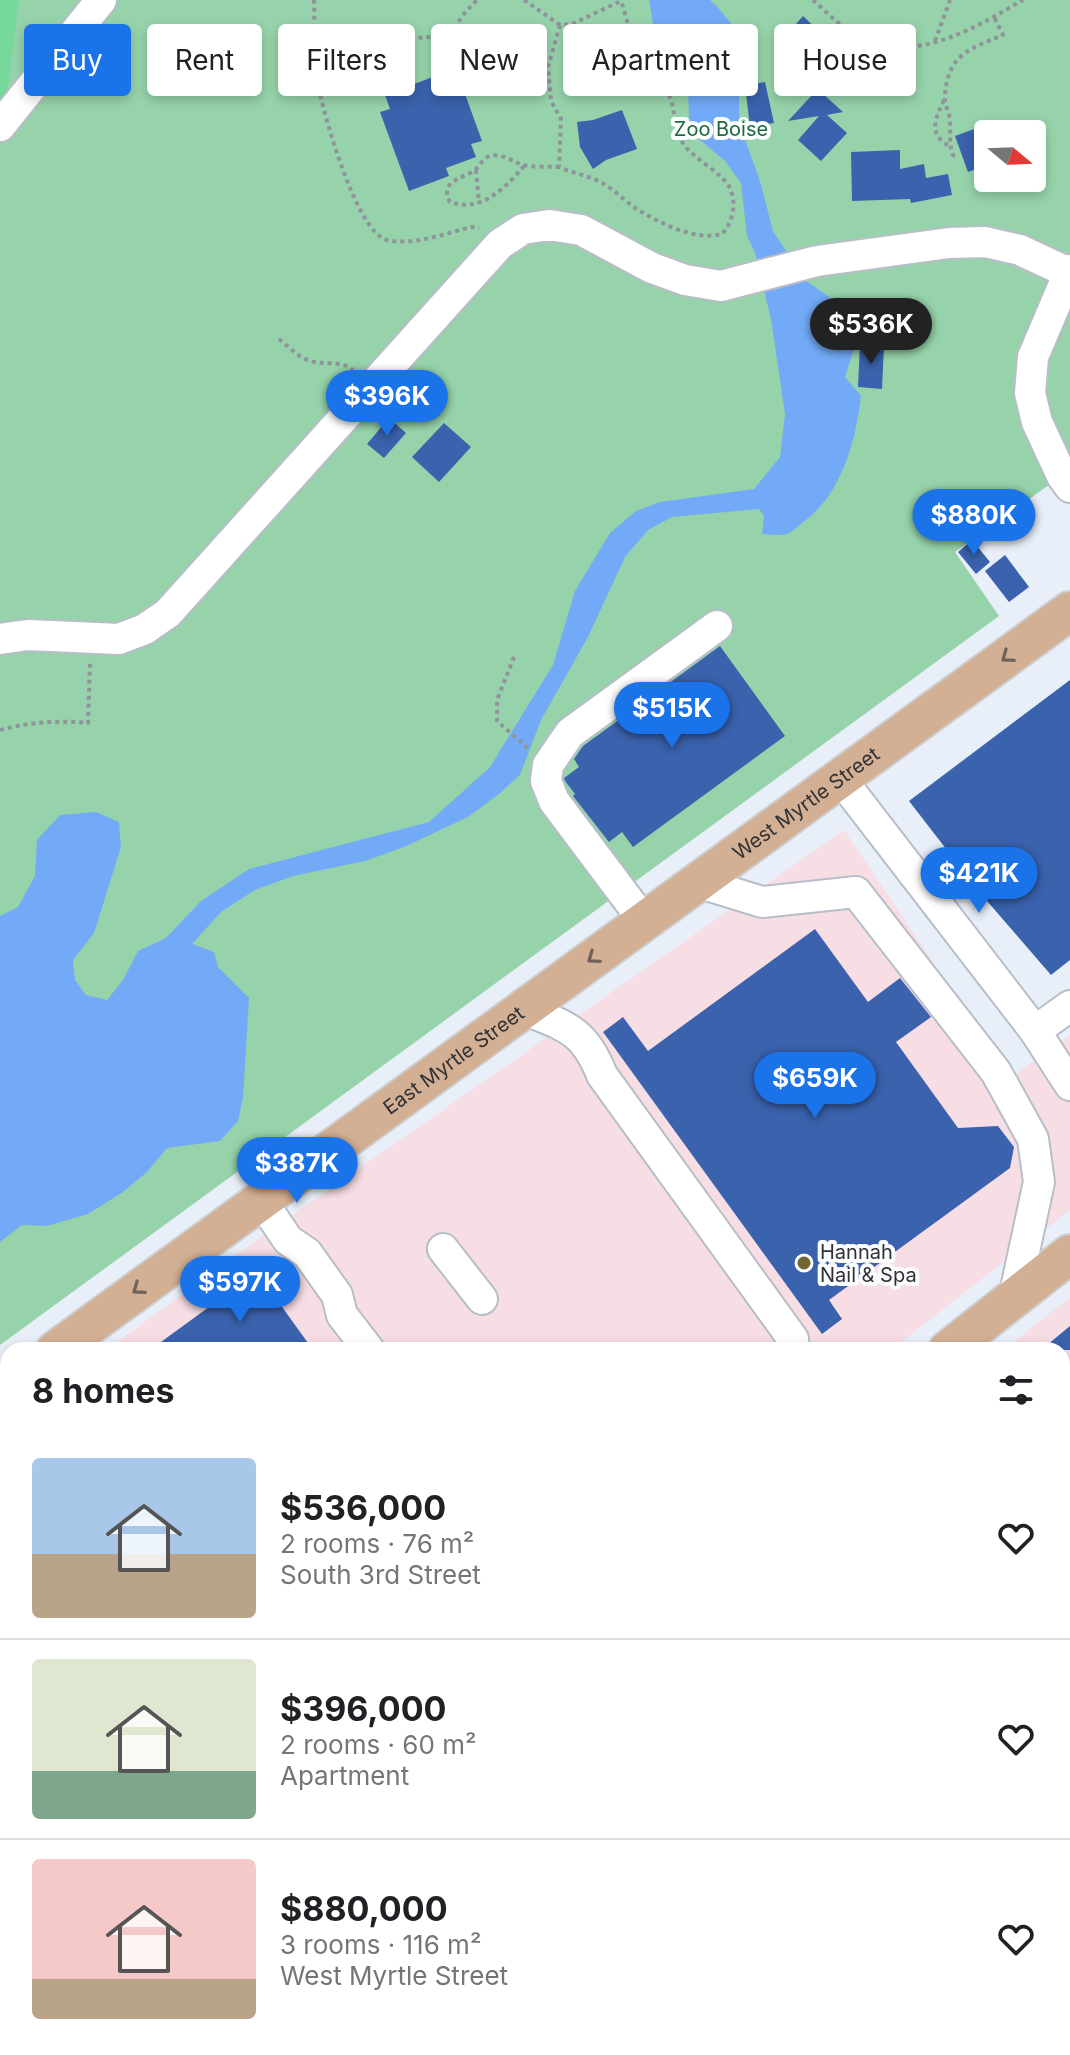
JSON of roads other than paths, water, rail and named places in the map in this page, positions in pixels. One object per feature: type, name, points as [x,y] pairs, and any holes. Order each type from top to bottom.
[{"type":"main road","name":"West Myrtle Street","points":[[532,1003],[1070,611]]},
{"type":"main road","name":"East Myrtle Street","points":[[67,1342],[532,1003]]},
{"type":"main road","points":[[958,1342],[1070,1254]]},
{"type":"street","points":[[0,126],[101,0]]},
{"type":"street","points":[[0,639],[28,635],[119,639],[145,629],[168,613],[500,244],[523,229],[549,225],[581,230],[652,268],[685,280],[721,286],[817,261],[949,243],[985,242],[1020,250],[1069,271],[1033,357],[1030,393],[1037,422],[1070,487]]},
{"type":"street","points":[[644,921],[554,801],[546,781],[548,765],[570,733],[717,626]]},
{"type":"street","points":[[840,778],[1035,1031],[1070,1085]]},
{"type":"street","points":[[697,882],[762,902],[856,892],[996,1072],[1033,1139],[1039,1182],[1014,1298]]},
{"type":"street","points":[[532,1003],[574,1030],[596,1060],[602,1075],[793,1342]]},
{"type":"street","points":[[1035,1031],[1070,1006]]},
{"type":"street","points":[[261,1200],[288,1240],[307,1253],[337,1295],[342,1315],[363,1342]]},
{"type":"street","points":[[443,1249],[482,1299]]},
{"type":"water","points":[[649,0],[710,0],[731,24],[653,24]]},
{"type":"water","points":[[688,96],[739,96],[739,123],[760,181],[773,231],[805,280],[852,313],[856,328],[854,349],[845,377],[861,396],[850,449],[827,498],[816,512],[787,534],[762,534],[764,516],[759,509],[672,517],[648,530],[625,557],[588,637],[541,720],[520,775],[499,794],[468,817],[404,847],[365,861],[293,876],[255,890],[221,912],[192,944],[214,952],[218,967],[249,998],[243,1098],[238,1121],[220,1141],[167,1148],[147,1172],[88,1214],[47,1226],[22,1225],[0,1242],[0,916],[18,907],[35,876],[37,840],[60,815],[96,812],[119,822],[121,847],[94,933],[73,960],[75,980],[86,995],[107,1000],[123,980],[138,951],[166,938],[201,901],[249,869],[429,822],[490,767],[553,665],[575,591],[610,533],[636,511],[660,502],[754,489],[780,457],[785,414],[771,319],[755,253],[747,236],[741,183],[725,161],[701,141],[689,118]]},
{"type":"place","name":"Hannah Nail & Spa","points":[[804,1263]]},
{"type":"park label","name":"Zoo Boise","points":[[721,129]]}]
